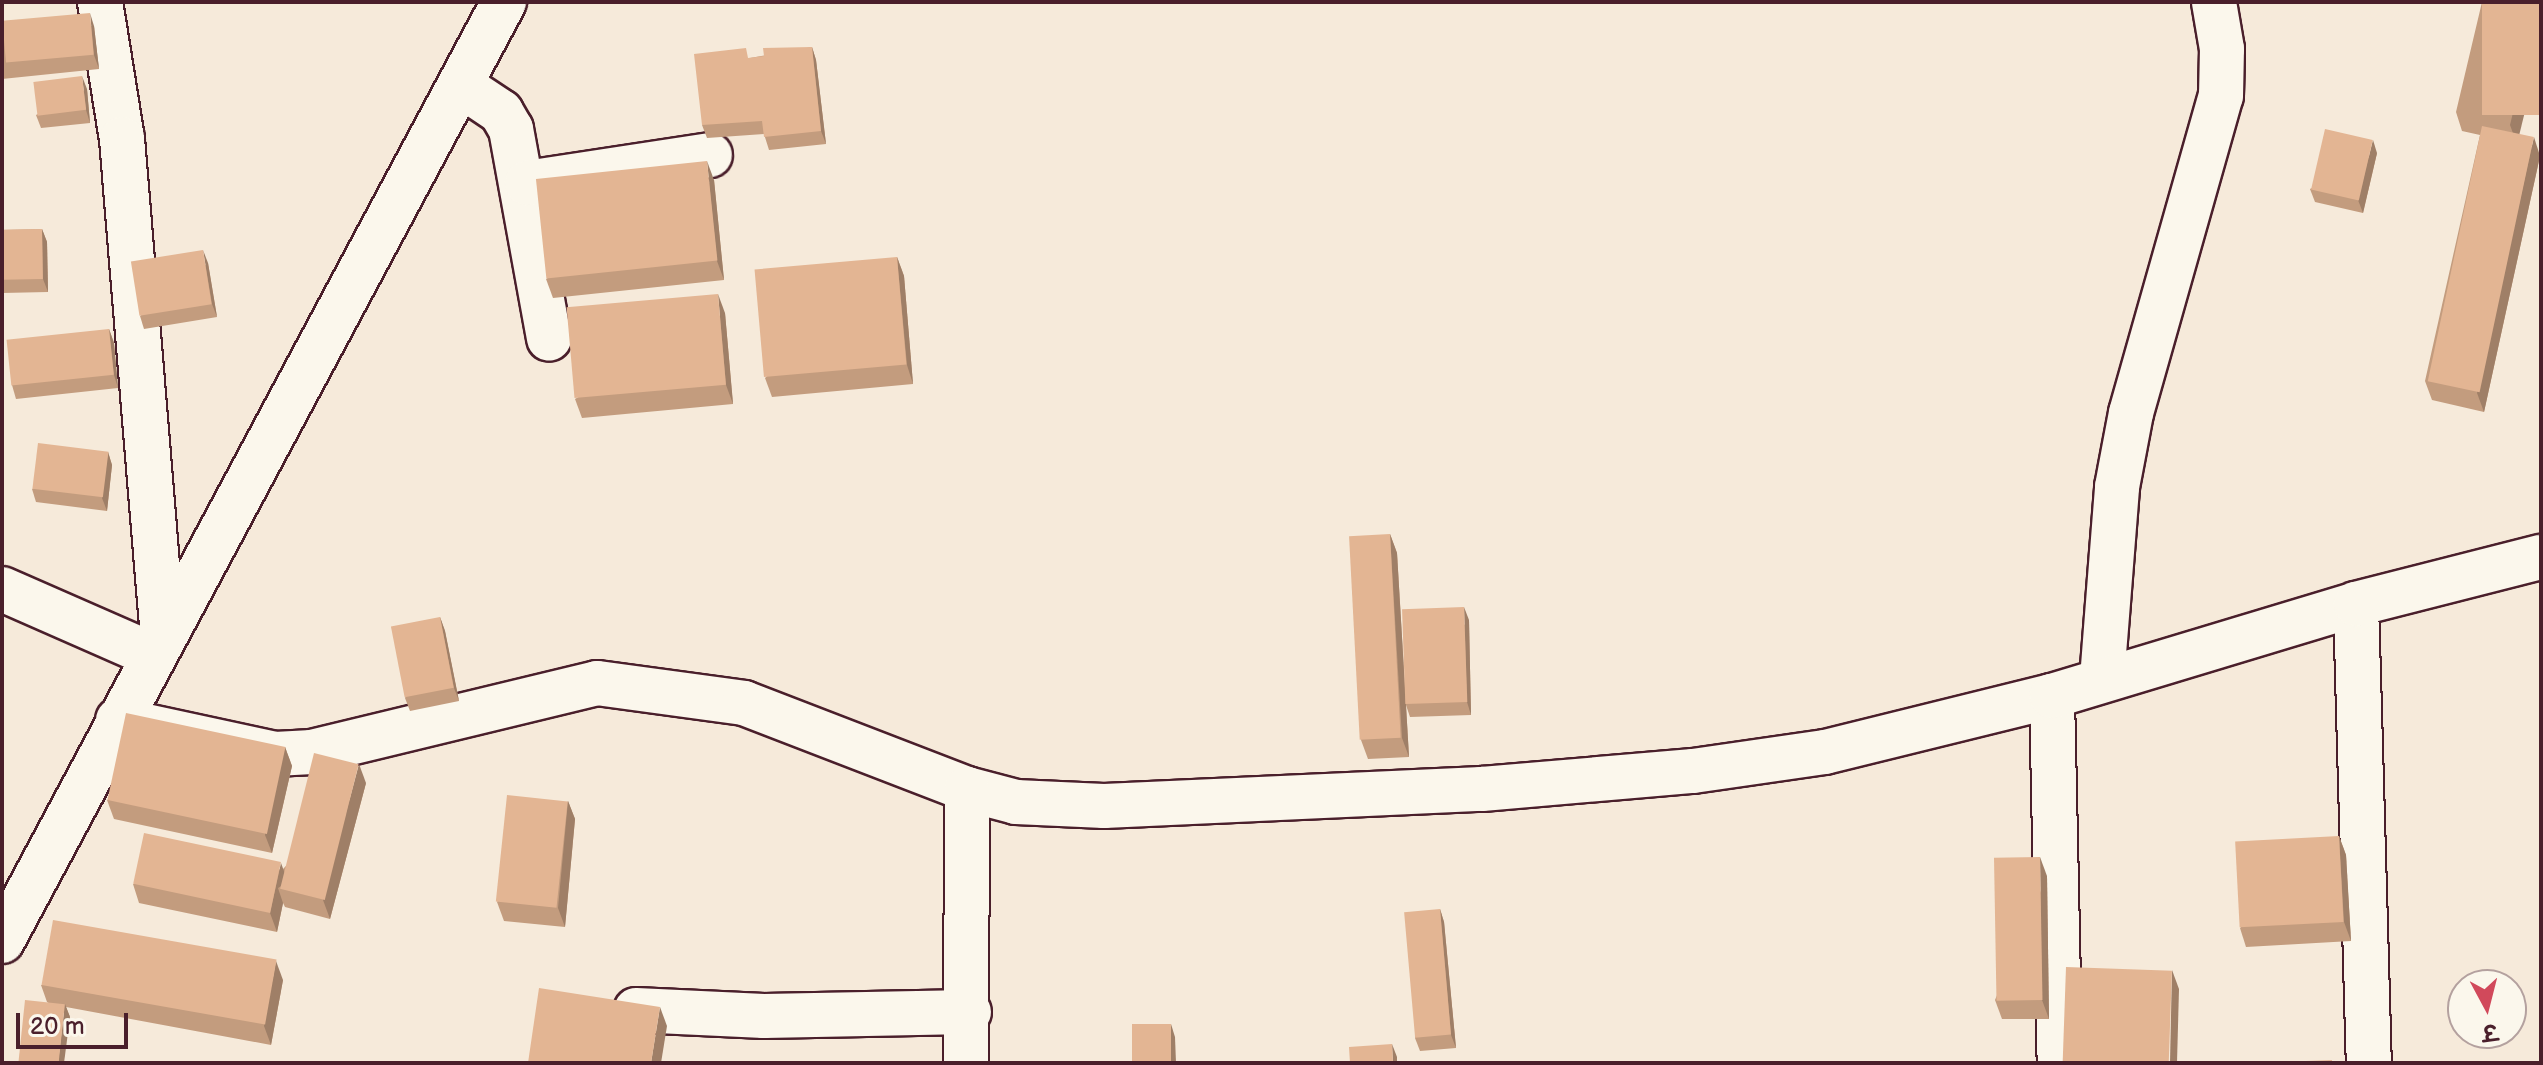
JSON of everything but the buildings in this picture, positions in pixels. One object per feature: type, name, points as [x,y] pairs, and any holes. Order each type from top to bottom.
[{"type":"street","points":[[100,2],[122,139],[158,644]]},
{"type":"street","points":[[2,941],[158,644],[462,86],[504,2]]},
{"type":"street","points":[[2102,679],[2117,487],[2131,413],[2221,96],[2222,49],[2214,2]]},
{"type":"street","points":[[462,86],[501,112],[511,129],[524,184],[549,339]]},
{"type":"street","points":[[524,184],[710,155]]},
{"type":"street","points":[[118,720],[275,754],[312,752],[597,683],[744,703],[967,789],[1016,802],[1104,806],[1605,779],[1825,752],[2052,696],[2356,604],[2541,557]]},
{"type":"street","points":[[2,589],[158,644]]},
{"type":"street","points":[[2356,604],[2369,1063]]},
{"type":"street","points":[[2052,696],[2060,1063]]},
{"type":"street","points":[[966,1063],[969,1012],[967,789]]},
{"type":"street","points":[[636,1010],[764,1016],[969,1012]]}]
